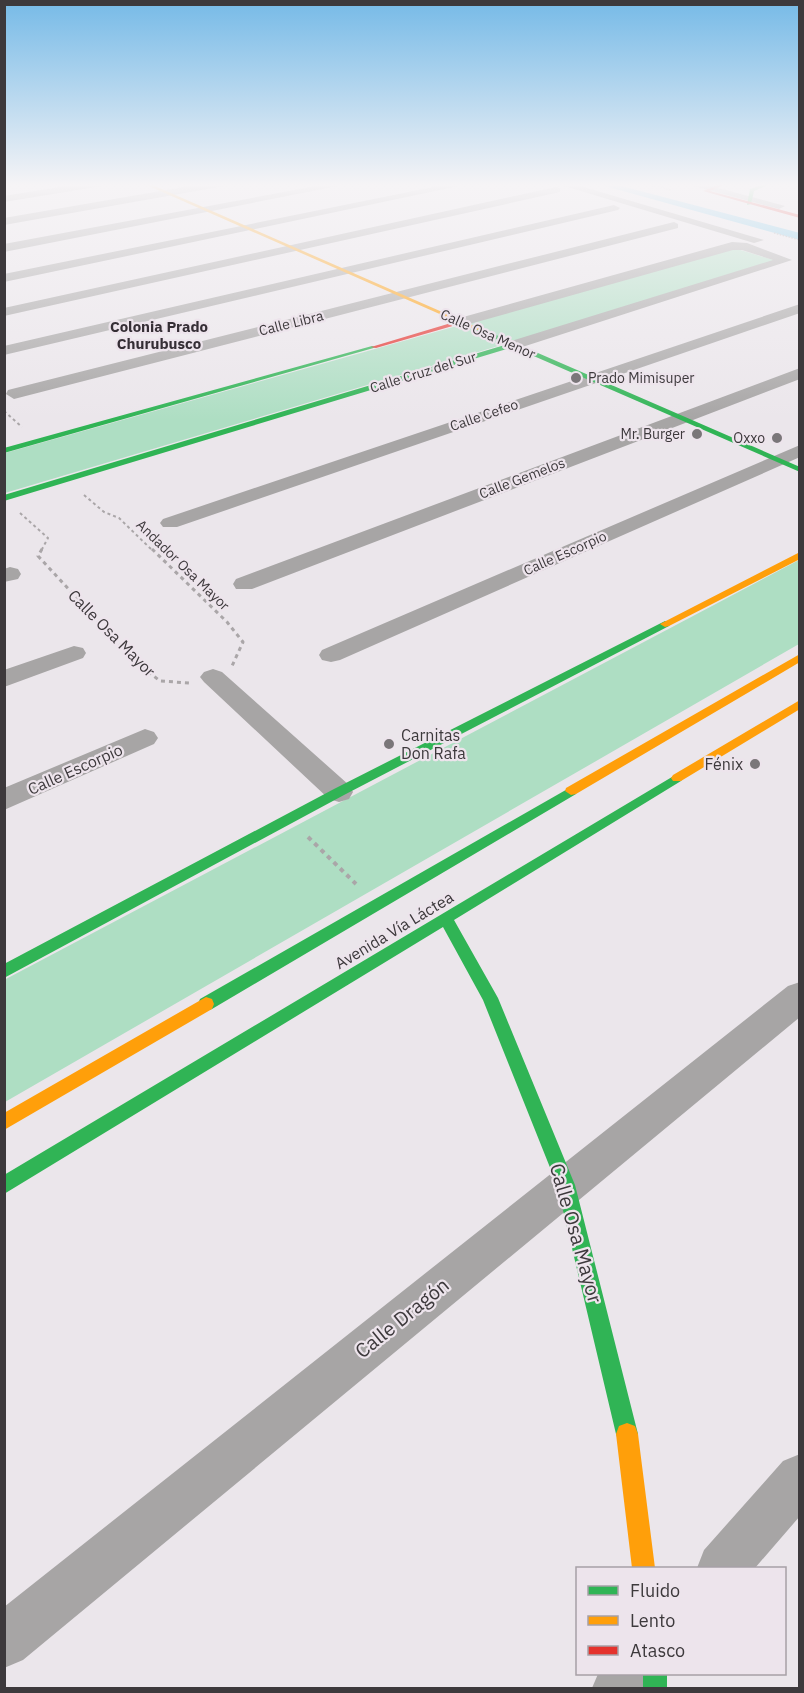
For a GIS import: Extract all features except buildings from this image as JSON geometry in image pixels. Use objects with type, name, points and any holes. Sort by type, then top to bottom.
[{"type":"street","points":[[4,278],[82,262]]},
{"type":"street","points":[[4,312],[233,262]]},
{"type":"street","name":"Calle Osa Menor","points":[[324,262],[800,470]]},
{"type":"street","points":[[4,351],[378,262]]},
{"type":"street","name":"Calle Libra","points":[[14,394],[530,262]]},
{"type":"street","name":"Calle Cruz del Sur","points":[[4,451],[675,262]]},
{"type":"street","name":"Calle Cruz del Sur","points":[[5,498],[786,262]]},
{"type":"street","name":"Calle Cefeo","points":[[170,523],[800,308]]},
{"type":"street","name":"Calle Gemelos","points":[[244,584],[800,373]]},
{"type":"street","name":"Calle Escorpio","points":[[331,655],[800,450]]},
{"type":"street","points":[[4,972],[339,792],[800,555]]},
{"type":"street","points":[[4,679],[74,653]]},
{"type":"street","name":"Avenida Vía Láctea","points":[[4,1122],[800,657]]},
{"type":"street","points":[[213,677],[339,792]]},
{"type":"street","name":"Avenida Vía Láctea","points":[[4,1185],[800,704]]},
{"type":"street","name":"Calle Escorpio","points":[[4,801],[145,738]]},
{"type":"street","name":"Calle Osa Mayor","points":[[446,918],[490,998],[566,1185],[625,1416],[644,1567]]},
{"type":"street","name":"Calle Dragón","points":[[4,1641],[800,996]]},
{"type":"street","points":[[724,1567],[800,1478]]},
{"type":"street","points":[[619,1689],[631,1675]]},
{"type":"path","name":"Andador Osa Mayor","points":[[67,479],[104,512],[119,518],[127,525],[228,622],[243,642],[235,664],[213,677]]},
{"type":"path","name":"Calle Osa Mayor","points":[[5,498],[48,538],[38,556],[136,662],[160,681],[185,685],[213,677]]},
{"type":"path","points":[[290,818],[376,904]]},
{"type":"green space","points":[[684,262],[780,262],[5,493],[5,453]]},
{"type":"green space","points":[[799,560],[799,644],[5,1102],[4,980]]},
{"type":"traffic: fast","points":[[478,329],[800,470]]},
{"type":"traffic: fast","points":[[4,498],[513,345]]},
{"type":"traffic: fast","points":[[4,451],[374,347]]},
{"type":"traffic: fast","points":[[4,972],[339,792],[665,624]]},
{"type":"traffic: fast","points":[[4,1185],[677,778]]},
{"type":"traffic: fast","points":[[206,1004],[571,791]]},
{"type":"traffic: fast","points":[[446,918],[490,998],[566,1185],[627,1434]]},
{"type":"traffic: fast","points":[[655,1675],[655,1688]]},
{"type":"traffic: slow","points":[[325,262],[478,329]]},
{"type":"traffic: slow","points":[[665,624],[800,555]]},
{"type":"traffic: slow","points":[[571,791],[800,657]]},
{"type":"traffic: slow","points":[[677,778],[800,704]]},
{"type":"traffic: slow","points":[[4,1122],[206,1004]]},
{"type":"traffic: slow","points":[[627,1434],[644,1567]]},
{"type":"traffic: jam","points":[[374,347],[461,322]]},
{"type":"place","name":"Prado Mimisuper","points":[[576,378]]},
{"type":"place","name":"Mr. Burger","points":[[697,434]]},
{"type":"place","name":"Oxxo","points":[[777,438]]},
{"type":"place","name":"Carnitas Don Rafa","points":[[389,744]]},
{"type":"place","name":"Fénix","points":[[755,764]]},
{"type":"district","name":"Colonia Prado Churubusco","points":[[159,336]]}]
